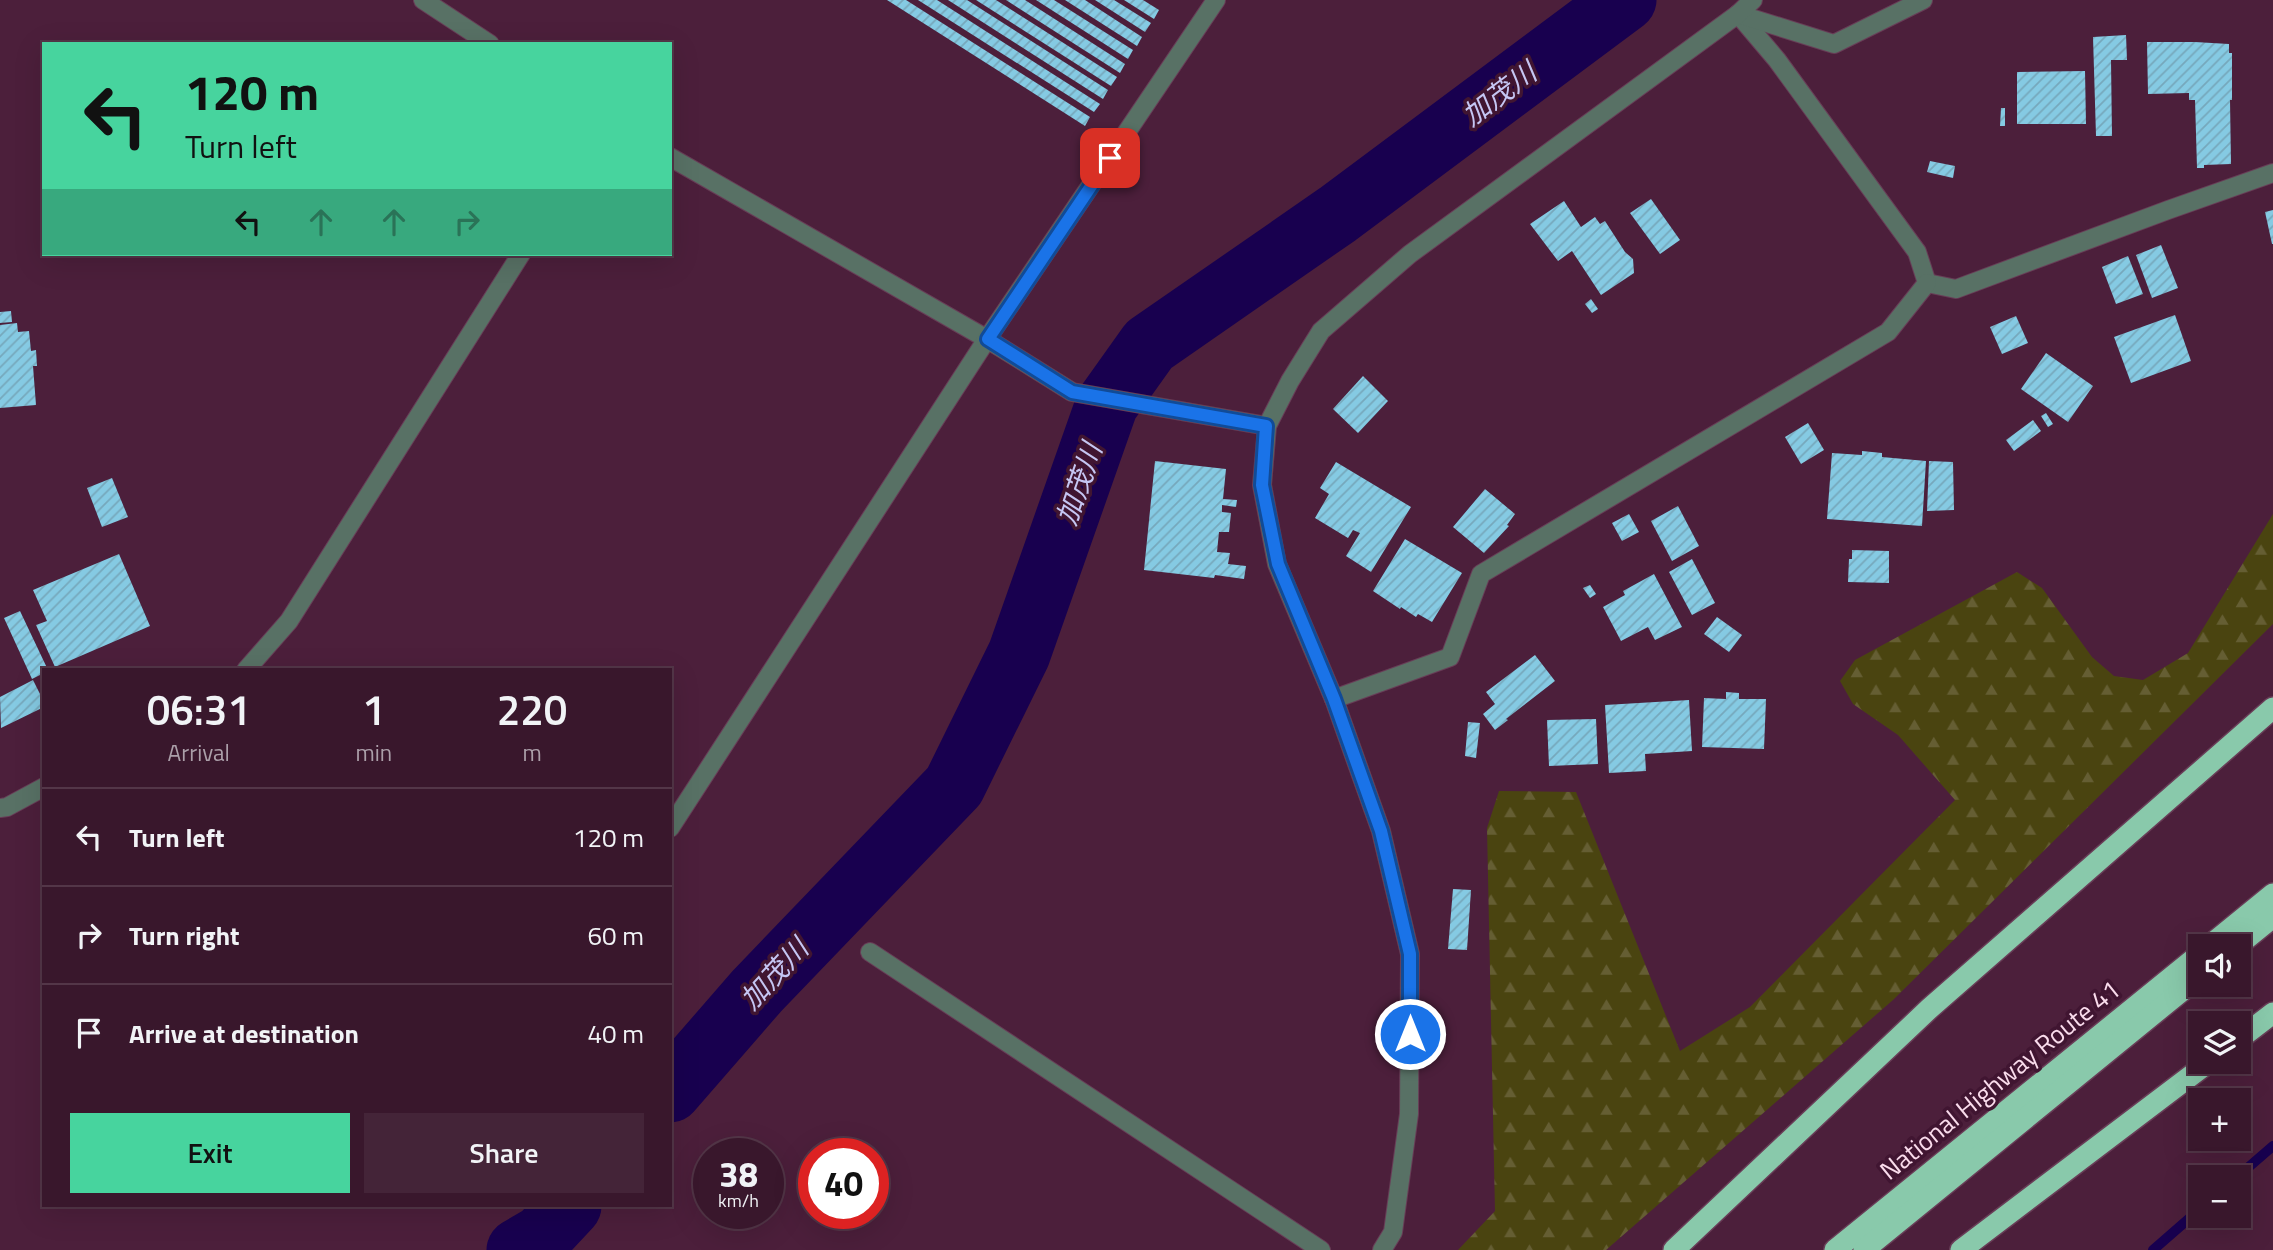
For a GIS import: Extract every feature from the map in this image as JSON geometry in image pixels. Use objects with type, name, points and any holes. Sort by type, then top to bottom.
[{"type":"highway","points":[[1674,1250],[1930,1008],[2273,708]]},
{"type":"highway","points":[[2224,934],[2273,894]]},
{"type":"highway","points":[[2251,935],[2273,917]]},
{"type":"highway","name":"National Highway Route 41","points":[[1835,1250],[2188,964]]},
{"type":"highway","name":"National Highway Route 41","points":[[1864,1250],[2188,986]]},
{"type":"highway","points":[[2251,1030],[2273,1013]]},
{"type":"highway","points":[[1961,1250],[2192,1074]]},
{"type":"street","points":[[423,0],[486,42]]},
{"type":"street","points":[[672,825],[988,339],[1216,0]]},
{"type":"street","points":[[1382,1250],[1393,1232],[1409,1114],[1410,954],[1381,831],[1334,699],[1278,564],[1262,485],[1266,426],[1321,331],[1410,254],[1738,14],[1753,0]]},
{"type":"street","points":[[1738,14],[1834,44],[1923,0]]},
{"type":"street","points":[[1738,14],[1777,60],[1917,252],[1927,283]]},
{"type":"street","points":[[672,158],[988,339],[1072,392],[1266,426]]},
{"type":"street","points":[[1927,283],[1956,289],[2168,209],[2273,173]]},
{"type":"street","points":[[248,668],[289,621],[520,256]]},
{"type":"street","points":[[1334,699],[1450,657],[1481,574],[1888,332],[1927,283]]},
{"type":"street","points":[[0,808],[42,788]]},
{"type":"street","points":[[870,953],[1321,1250]]},
{"type":"green space","points":[[2273,514],[2273,624],[1893,1000],[1606,1250],[1458,1250],[1495,1211],[1487,828],[1499,791],[1576,792],[1680,1051],[1750,1007],[1955,800],[1898,735],[1853,704],[1840,681],[1855,660],[2017,572],[2042,588],[2092,657],[2114,676],[2143,680],[2188,653]]},
{"type":"building","points":[[887,0],[906,0],[1090,117],[1085,126]]},
{"type":"building","points":[[918,0],[937,0],[1100,104],[1094,112]]},
{"type":"building","points":[[948,0],[967,0],[1108,90],[1103,99]]},
{"type":"building","points":[[976,0],[996,0],[1117,77],[1111,86]]},
{"type":"building","points":[[1006,0],[1025,0],[1125,64],[1120,73]]},
{"type":"building","points":[[1036,0],[1054,0],[1133,50],[1128,59]]},
{"type":"building","points":[[1065,0],[1085,0],[1142,37],[1137,46]]},
{"type":"building","points":[[1095,0],[1114,0],[1151,23],[1145,32]]},
{"type":"building","points":[[1124,0],[1143,0],[1159,10],[1154,19]]},
{"type":"building","points":[[2126,35],[2127,60],[2111,60],[2112,136],[2096,136],[2093,37]]},
{"type":"building","points":[[2147,42],[2229,44],[2229,53],[2232,53],[2231,164],[2204,165],[2204,168],[2197,168],[2195,100],[2189,100],[2189,93],[2148,94]]},
{"type":"building","points":[[2085,71],[2086,124],[2017,124],[2017,72]]},
{"type":"building","points":[[2001,108],[2005,108],[2005,126],[2000,126]]},
{"type":"building","points":[[1930,161],[1955,166],[1953,178],[1927,172]]},
{"type":"building","points":[[1651,199],[1680,240],[1660,254],[1630,213]]},
{"type":"building","points":[[1564,201],[1581,227],[1595,217],[1600,224],[1605,221],[1625,252],[1633,259],[1634,273],[1601,295],[1572,251],[1558,261],[1530,224]]},
{"type":"building","points":[[2273,210],[2273,244],[2272,244],[2265,212]]},
{"type":"building","points":[[2161,245],[2178,288],[2152,298],[2136,255]]},
{"type":"building","points":[[2128,256],[2143,294],[2116,304],[2102,267]]},
{"type":"building","points":[[1591,299],[1598,309],[1592,313],[1585,304]]},
{"type":"building","points":[[11,311],[12,322],[0,323],[0,312]]},
{"type":"building","points":[[2175,315],[2191,361],[2131,383],[2114,337]]},
{"type":"building","points":[[2016,316],[2028,343],[2002,354],[1990,327]]},
{"type":"building","points":[[17,323],[18,332],[29,331],[31,351],[36,350],[37,366],[33,366],[36,405],[0,408],[0,325]]},
{"type":"building","points":[[2046,353],[2093,386],[2068,422],[2021,389]]},
{"type":"building","points":[[1363,376],[1388,401],[1358,433],[1333,409]]},
{"type":"building","points":[[2046,413],[2053,424],[2048,427],[2041,416]]},
{"type":"building","points":[[2033,420],[2041,431],[2014,451],[2006,440]]},
{"type":"building","points":[[1808,423],[1824,450],[1801,464],[1785,437]]},
{"type":"building","points":[[1862,451],[1882,453],[1882,457],[1926,461],[1922,526],[1827,519],[1832,453],[1862,455]]},
{"type":"building","points":[[1155,461],[1226,469],[1223,499],[1237,500],[1236,507],[1222,505],[1222,512],[1231,513],[1229,532],[1219,532],[1217,552],[1230,553],[1228,564],[1246,566],[1244,579],[1144,570]]},
{"type":"building","points":[[1929,461],[1953,462],[1954,510],[1927,511]]},
{"type":"building","points":[[1336,462],[1411,507],[1371,572],[1346,556],[1360,533],[1353,530],[1348,538],[1315,518],[1329,494],[1320,488]]},
{"type":"building","points":[[112,478],[128,517],[102,527],[87,488]]},
{"type":"building","points":[[1485,489],[1515,514],[1507,525],[1509,526],[1484,553],[1453,527]]},
{"type":"building","points":[[1678,506],[1699,546],[1672,561],[1651,521]]},
{"type":"building","points":[[1629,514],[1639,532],[1622,541],[1612,523]]},
{"type":"building","points":[[1405,539],[1462,573],[1432,622],[1418,614],[1416,617],[1401,607],[1400,609],[1373,591]]},
{"type":"building","points":[[1852,550],[1889,551],[1889,583],[1848,582]]},
{"type":"building","points":[[119,554],[150,626],[55,667],[36,625],[47,621],[33,590]]},
{"type":"building","points":[[1692,559],[1715,603],[1692,615],[1669,572]]},
{"type":"building","points":[[1654,574],[1682,627],[1655,640],[1648,627],[1621,641],[1603,607],[1625,595],[1623,591]]},
{"type":"building","points":[[1590,585],[1596,594],[1590,598],[1583,588]]},
{"type":"building","points":[[20,611],[47,668],[42,668],[42,674],[32,679],[4,618]]},
{"type":"building","points":[[1717,617],[1742,635],[1729,652],[1704,634]]},
{"type":"building","points":[[1535,655],[1555,681],[1495,730],[1483,714],[1495,704],[1486,692]]},
{"type":"building","points":[[33,680],[42,698],[42,708],[1,728],[0,697]]},
{"type":"building","points":[[1726,692],[1739,693],[1739,699],[1766,699],[1764,749],[1702,747],[1704,698],[1726,699]]},
{"type":"building","points":[[1689,700],[1692,751],[1645,754],[1646,771],[1609,773],[1605,705]]},
{"type":"building","points":[[1596,719],[1598,764],[1549,766],[1547,720]]},
{"type":"building","points":[[1468,722],[1480,723],[1476,758],[1465,756]]},
{"type":"building","points":[[1453,889],[1471,890],[1467,950],[1448,949]]},
{"type":"waterway","name":"加茂川","points":[[672,1089],[757,991],[954,786],[1019,654],[1107,404],[1149,345],[1338,214],[1625,0]]},
{"type":"waterway","points":[[2251,1165],[2273,1146]]},
{"type":"waterway","name":"加茂川","points":[[518,1250],[542,1236],[569,1207]]},
{"type":"waterway","points":[[2153,1250],[2188,1219]]},
{"type":"route","points":[[1110,158],[988,339],[1072,392],[1266,426],[1262,485],[1278,564],[1334,699],[1381,831],[1410,954],[1410,1034]]}]
